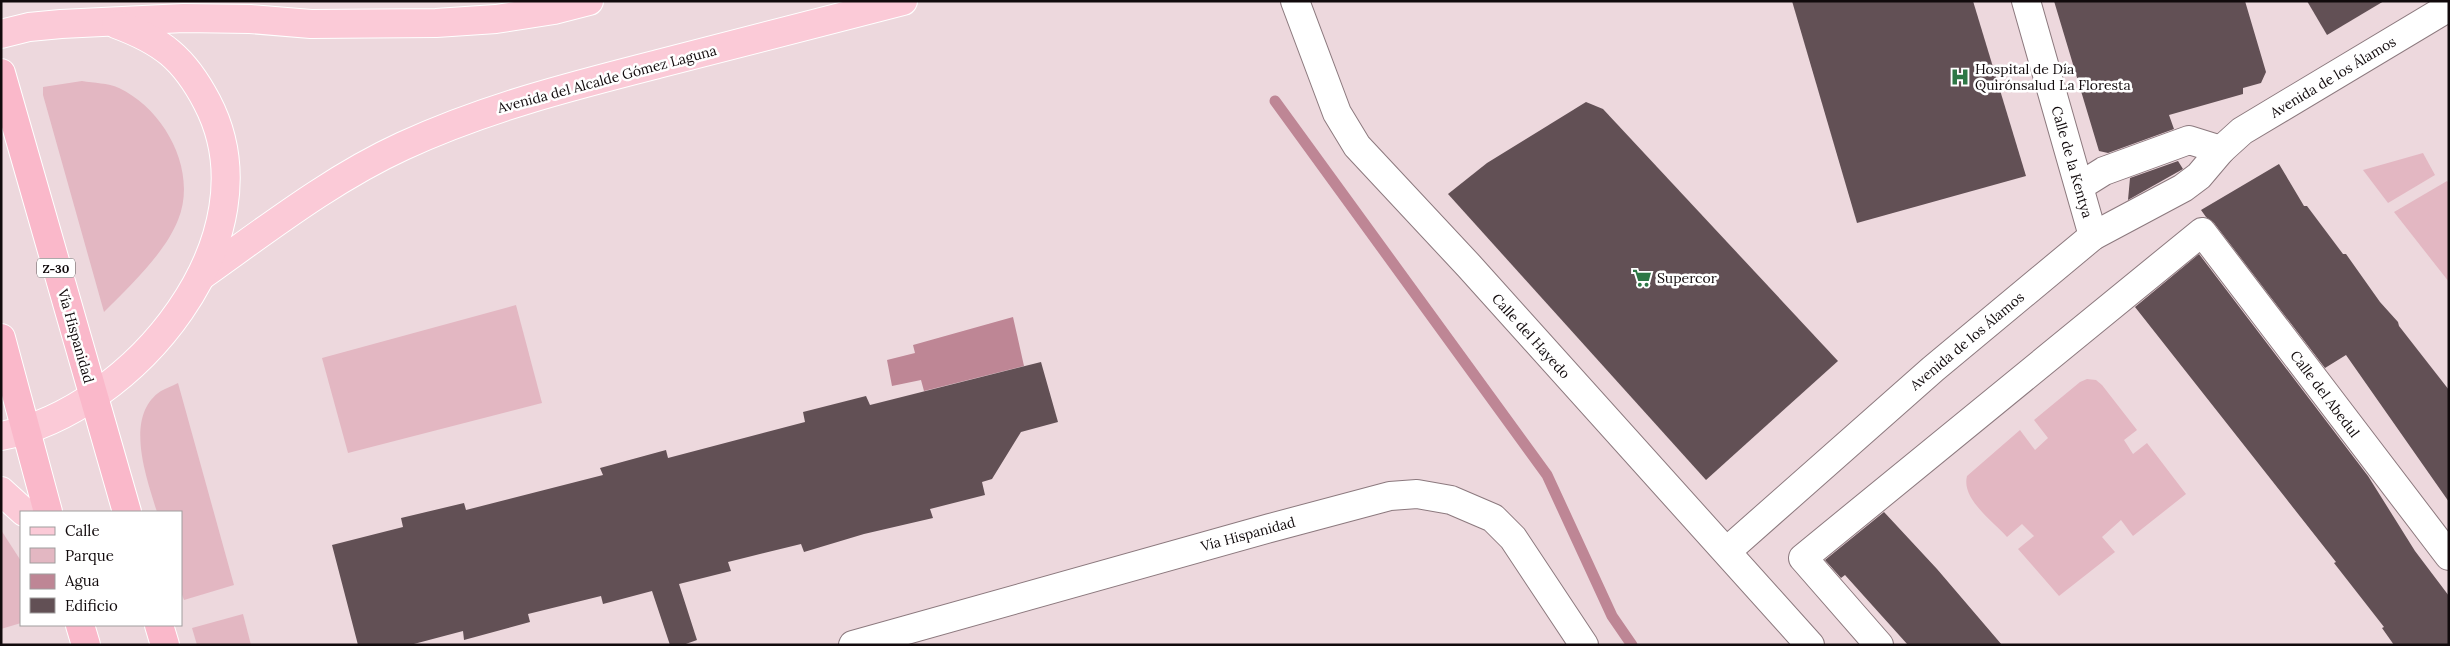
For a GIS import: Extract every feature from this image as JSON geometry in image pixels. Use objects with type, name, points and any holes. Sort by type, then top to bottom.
[{"type":"highway","name":"Vía Hispanidad","points":[[1,73],[127,511]]},
{"type":"highway","points":[[1,338],[14,433],[48,511]]},
{"type":"highway","points":[[80,626],[86,645]]},
{"type":"highway","points":[[159,626],[165,645]]},
{"type":"main road","name":"Avenida del Alcalde Gómez Laguna","points":[[1,34],[29,27],[107,20],[184,18],[250,19],[312,24],[436,23],[496,19],[554,10],[589,1]]},
{"type":"main road","name":"Avenida del Alcalde Gómez Laguna","points":[[201,276],[323,191],[402,146],[463,120],[560,89],[903,1]]},
{"type":"main road","name":"Avenida del Alcalde Gómez Laguna","points":[[14,433],[60,417],[94,398],[145,354],[168,327],[201,276],[214,243],[226,189],[226,165],[221,136],[211,109],[194,77],[180,60],[152,39],[107,20]]},
{"type":"main road","points":[[1,491],[23,511]]},
{"type":"street","name":"Calle del Hayedo","points":[[1295,1],[1337,114],[1357,146],[1727,551],[1810,645]]},
{"type":"street","name":"Calle de la Kentya","points":[[2026,1],[2093,236]]},
{"type":"street","name":"Avenida de los Álamos","points":[[1727,551],[1932,369],[2093,236],[2183,188],[2199,176],[2220,150],[2242,132],[2449,7]]},
{"type":"street","points":[[2080,186],[2104,171],[2189,140],[2220,150]]},
{"type":"street","name":"Calle del Abedul","points":[[1879,645],[1803,558],[2202,232],[2449,556]]},
{"type":"street","name":"Vía Hispanidad","points":[[853,645],[1270,528],[1390,496],[1417,494],[1451,500],[1493,518],[1513,538],[1584,645]]},
{"type":"green space","points":[[82,81],[115,86],[136,98],[150,111],[163,127],[173,144],[184,182],[183,201],[178,220],[165,245],[146,269],[104,312],[43,95],[43,87]]},
{"type":"green space","points":[[2423,153],[2435,175],[2388,203],[2363,170]]},
{"type":"green space","points":[[2447,181],[2449,183],[2449,282],[2394,212]]},
{"type":"green space","points":[[516,305],[542,403],[348,453],[322,358]]},
{"type":"green space","points":[[2087,379],[2096,380],[2102,385],[2137,430],[2124,440],[2133,454],[2147,443],[2186,494],[2133,536],[2121,520],[2102,537],[2115,552],[2059,596],[2018,549],[2034,536],[2022,524],[2007,537],[1973,501],[1966,485],[1967,476],[2020,430],[2035,450],[2048,438],[2034,420],[2080,382]]},
{"type":"green space","points":[[178,383],[234,585],[184,600],[182,595],[182,511],[157,511],[148,483],[141,448],[140,432],[143,416],[150,402],[161,391]]},
{"type":"green space","points":[[1,530],[20,559],[20,623],[1,629]]},
{"type":"green space","points":[[243,614],[251,645],[197,645],[192,628]]},
{"type":"water","points":[[1013,317],[1024,366],[924,391],[921,380],[892,386],[887,360],[915,353],[913,345]]},
{"type":"building","name":"Hospital de Día Quirónsalud La Floresta","points":[[1792,1],[1973,1],[2026,176],[1857,223]]},
{"type":"building","points":[[2054,1],[2245,1],[2266,72],[2261,83],[2243,88],[2243,94],[2169,115],[2174,129],[2108,153],[2099,151]]},
{"type":"building","points":[[2307,1],[2384,1],[2327,35]]},
{"type":"building","name":"Supercor","points":[[1586,102],[1603,109],[1838,361],[1706,480],[1448,194],[1487,163]]},
{"type":"building","points":[[2178,161],[2183,169],[2128,200],[2130,178]]},
{"type":"building","points":[[2279,164],[2304,206],[2307,206],[2343,254],[2346,254],[2380,302],[2398,322],[2399,326],[2449,390],[2449,502],[2346,355],[2325,368],[2214,223],[2201,210]]},
{"type":"building","points":[[2199,254],[2368,476],[2415,551],[2449,596],[2449,645],[2394,645],[2382,628],[2384,627],[2334,563],[2336,562],[2135,307]]},
{"type":"building","points":[[1041,362],[1058,422],[1021,432],[992,479],[982,482],[985,495],[930,509],[933,518],[864,534],[804,552],[801,544],[728,562],[731,571],[679,584],[697,640],[683,645],[670,645],[652,591],[603,604],[601,596],[528,614],[530,622],[464,640],[463,631],[410,645],[358,645],[332,545],[403,527],[401,518],[464,503],[466,510],[603,475],[600,468],[666,450],[668,458],[805,422],[803,412],[866,396],[870,405]]},
{"type":"building","points":[[1884,512],[1937,569],[2002,645],[1908,645],[1845,575],[1841,578],[1825,560]]},
{"type":"waterway","points":[[1275,101],[1547,475],[1612,616],[1632,645]]},
{"type":"place","name":"Hospital de Día Quirónsalud La Floresta","points":[[1960,77]]},
{"type":"place","name":"Supercor","points":[[1642,278]]}]
